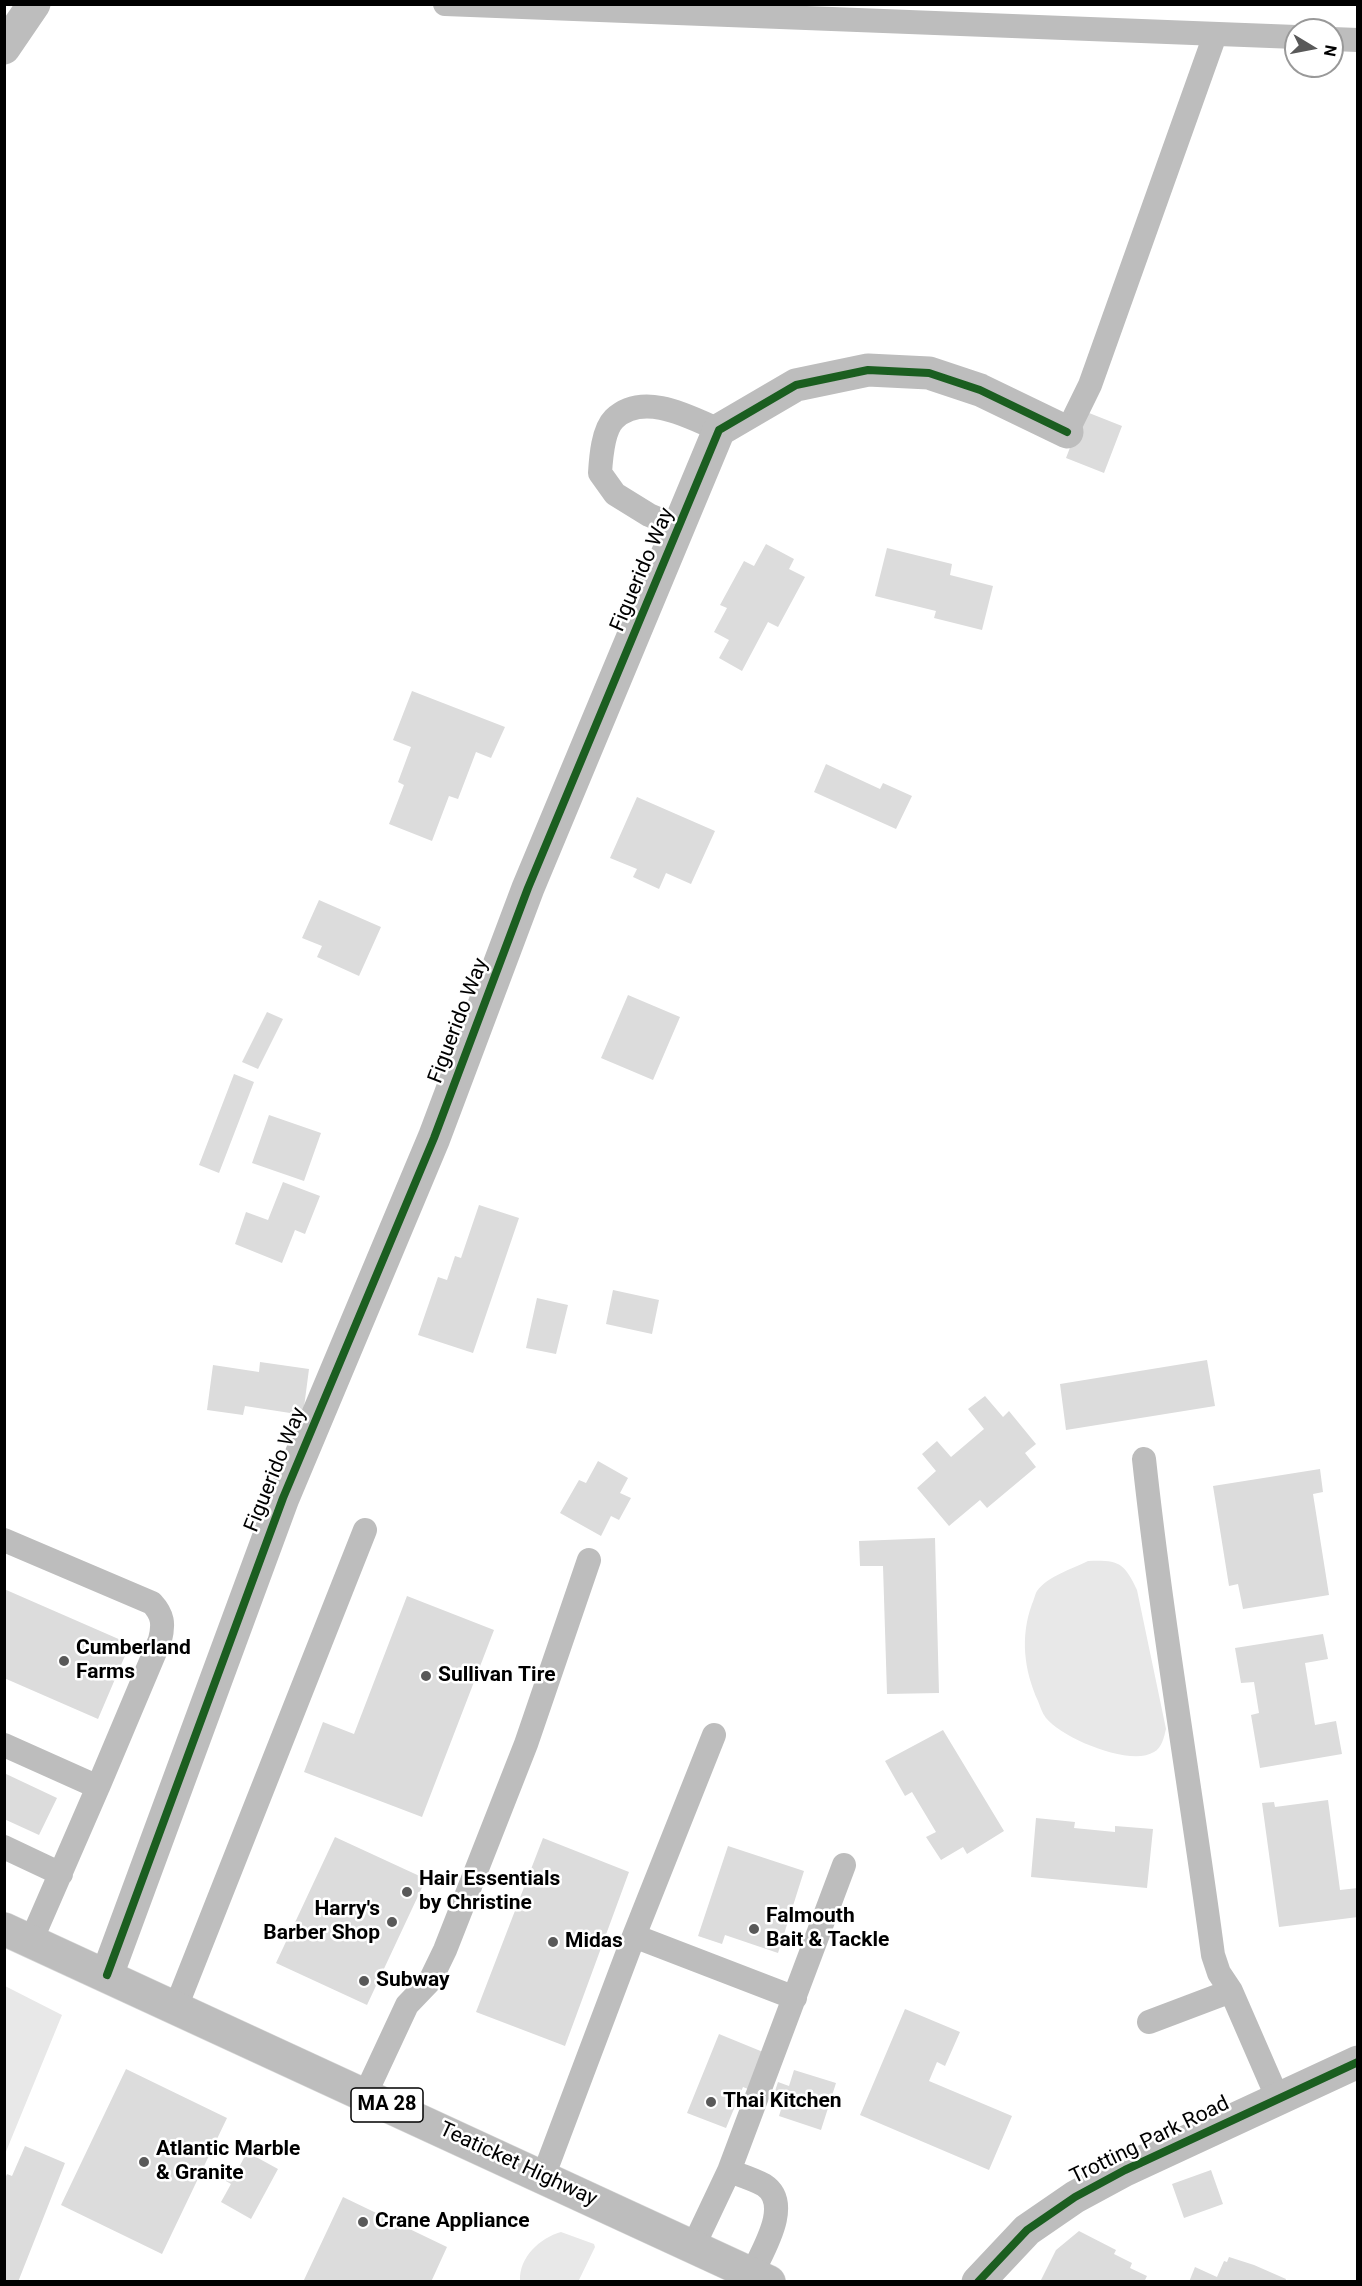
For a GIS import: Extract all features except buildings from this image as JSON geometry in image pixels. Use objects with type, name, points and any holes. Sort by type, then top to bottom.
[{"type":"street","points":[[4,48],[34,4]]},
{"type":"street","points":[[719,430],[796,385],[868,370],[930,373],[980,390],[1066,432]]},
{"type":"street","name":"Figuerido Way","points":[[107,1976],[283,1498],[434,1138],[528,888],[719,430]]},
{"type":"street","name":"Teaticket Highway","points":[[18,1935],[760,2278]]},
{"type":"street","name":"Trotting Park Road","points":[[978,2282],[1027,2230],[1075,2197],[1125,2170],[1358,2062]]},
{"type":"lane","points":[[445,4],[1284,37]]},
{"type":"lane","points":[[1066,432],[1090,385],[1215,34]]},
{"type":"lane","points":[[680,528],[649,515],[615,494],[600,472],[602,446],[614,420],[635,407],[658,408],[686,416],[719,430]]},
{"type":"lane","points":[[1144,1460],[1154,1549],[1214,1955],[1219,1973],[1231,1991],[1278,2098]]},
{"type":"lane","points":[[176,2007],[365,1530]]},
{"type":"lane","points":[[4,1540],[152,1603],[160,1612],[163,1626],[160,1640],[61,1874],[18,1935]]},
{"type":"lane","points":[[365,2095],[407,2005],[430,1981],[446,1950],[526,1744],[589,1560]]},
{"type":"lane","points":[[543,2177],[634,1936],[714,1735]]},
{"type":"lane","points":[[4,1745],[98,1787]]},
{"type":"lane","points":[[4,1847],[61,1874]]},
{"type":"lane","points":[[693,2247],[729,2171],[844,1865]]},
{"type":"lane","points":[[634,1936],[795,1998]]},
{"type":"lane","points":[[1149,2022],[1231,1991]]},
{"type":"lane","points":[[729,2171],[764,2185],[773,2194],[777,2208],[776,2220],[760,2278]]},
{"type":"shaded area","points":[[1088,1561],[1106,1561],[1119,1565],[1124,1568],[1137,1590],[1166,1729],[1159,1748],[1143,1756],[1129,1756],[1097,1748],[1081,1742],[1054,1726],[1043,1714],[1029,1677],[1025,1641],[1028,1616],[1036,1592],[1054,1577]]},
{"type":"shaded area","points":[[5,1986],[62,2015],[5,2154]]},
{"type":"shaded area","points":[[561,2232],[594,2244],[595,2247],[579,2280],[520,2281],[523,2264],[532,2250],[546,2239]]},
{"type":"cycle path","points":[[107,1975],[283,1498],[434,1138],[528,888],[719,430],[796,385],[868,370],[929,373],[980,390],[1067,432]]},
{"type":"cycle path","points":[[978,2282],[1027,2230],[1075,2197],[1125,2170],[1358,2062]]},
{"type":"place","name":"Cumberland Farms","points":[[64,1661]]},
{"type":"place","name":"Sullivan Tire","points":[[426,1676]]},
{"type":"place","name":"Hair Essentials by Christine","points":[[407,1892]]},
{"type":"place","name":"Harry's Barber Shop","points":[[392,1922]]},
{"type":"place","name":"Falmouth Bait & Tackle","points":[[754,1929]]},
{"type":"place","name":"Midas","points":[[553,1942]]},
{"type":"place","name":"Subway","points":[[364,1981]]},
{"type":"place","name":"Thai Kitchen","points":[[711,2102]]},
{"type":"place","name":"Atlantic Marble & Granite","points":[[144,2162]]},
{"type":"place","name":"Crane Appliance","points":[[363,2222]]}]
